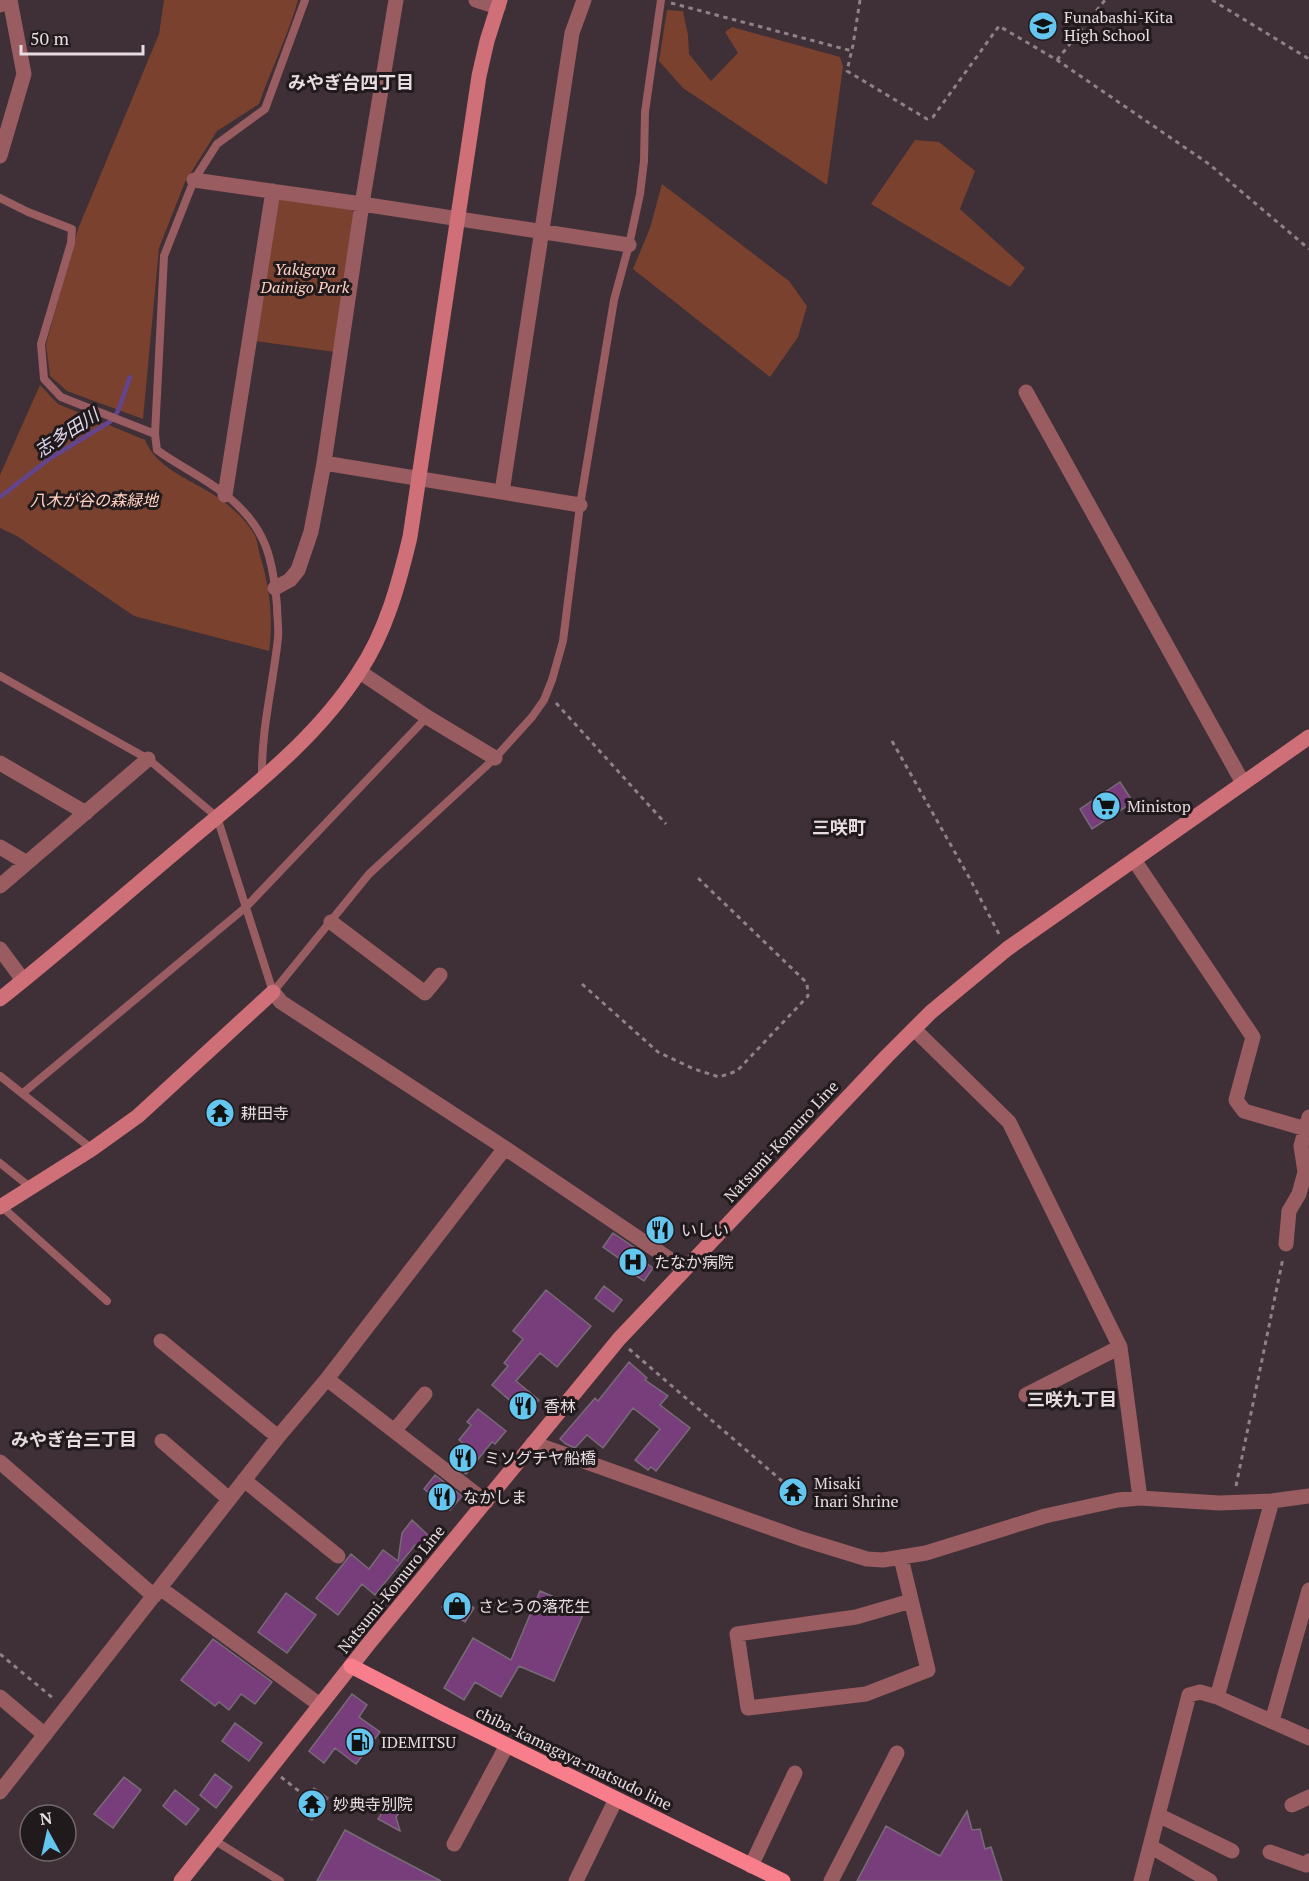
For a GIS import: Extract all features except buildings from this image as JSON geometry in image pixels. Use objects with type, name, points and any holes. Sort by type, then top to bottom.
[{"type":"main road","points":[[0,999],[217,817],[301,743],[333,708],[360,672],[387,615],[399,582],[410,537],[479,76],[499,3]]},
{"type":"main road","name":"Natsumi-Komuro Line","points":[[181,1881],[351,1666],[619,1339],[914,1029],[931,1012],[1007,949],[1309,737]]},
{"type":"main road","points":[[1,1207],[92,1149],[138,1116],[273,992]]},
{"type":"main road","name":"chiba-kamagaya-matsudo line","points":[[351,1666],[783,1881]]},
{"type":"street","points":[[0,5],[10,0],[24,74],[0,156]]},
{"type":"street","points":[[275,588],[290,580],[298,570],[311,532],[324,463],[362,204],[396,0]]},
{"type":"street","points":[[476,0],[499,3]]},
{"type":"street","points":[[502,492],[572,33],[584,0]]},
{"type":"street","points":[[194,180],[629,245]]},
{"type":"street","points":[[225,495],[273,191]]},
{"type":"street","points":[[1026,392],[1243,783]]},
{"type":"street","points":[[324,463],[580,505]]},
{"type":"street","points":[[360,672],[427,717],[495,758]]},
{"type":"street","points":[[0,886],[148,759]]},
{"type":"street","points":[[0,763],[86,813]]},
{"type":"street","points":[[0,847],[27,863]]},
{"type":"street","points":[[1134,860],[1253,1036],[1236,1100],[1244,1111],[1307,1123],[1301,1146],[1305,1172],[1299,1194],[1289,1211],[1286,1244]]},
{"type":"street","points":[[331,922],[425,993],[440,975]]},
{"type":"street","points":[[0,949],[23,980]]},
{"type":"street","points":[[273,992],[281,1002],[505,1148],[684,1269]]},
{"type":"street","points":[[914,1029],[1009,1122],[1120,1347],[1140,1498]]},
{"type":"street","points":[[0,1792],[278,1437],[327,1379],[505,1148]]},
{"type":"street","points":[[161,1341],[278,1437]]},
{"type":"street","points":[[1026,1395],[1120,1347]]},
{"type":"street","points":[[327,1379],[486,1502]]},
{"type":"street","points":[[395,1430],[425,1394]]},
{"type":"street","points":[[162,1441],[229,1500]]},
{"type":"street","points":[[533,1443],[802,1539],[867,1559],[883,1560],[926,1553],[1045,1516],[1118,1500],[1140,1498],[1232,1503],[1309,1496]]},
{"type":"street","points":[[0,1462],[157,1592],[320,1705]]},
{"type":"street","points":[[244,1480],[338,1556]]},
{"type":"street","points":[[1217,1697],[1272,1501]]},
{"type":"street","points":[[901,1558],[928,1670],[866,1694],[748,1708],[737,1634],[856,1617],[911,1601]]},
{"type":"street","points":[[1272,1721],[1309,1590]]},
{"type":"street","points":[[1140,1881],[1189,1695],[1200,1692],[1217,1697],[1309,1737]]},
{"type":"street","points":[[0,1697],[45,1735]]},
{"type":"street","points":[[454,1845],[507,1745]]},
{"type":"street","points":[[831,1881],[897,1753]]},
{"type":"street","points":[[751,1866],[795,1773]]},
{"type":"street","points":[[1292,1805],[1309,1797]]},
{"type":"street","points":[[576,1881],[616,1799]]},
{"type":"street","points":[[1158,1815],[1232,1851]]},
{"type":"street","points":[[1150,1846],[1210,1881]]},
{"type":"street","points":[[1270,1852],[1306,1865],[1309,1861]]},
{"type":"lane","points":[[262,778],[261,748],[279,636],[270,553],[249,518],[225,495],[157,450],[155,434],[164,256],[194,180],[217,144],[265,109],[304,0]]},
{"type":"lane","points":[[273,992],[369,874],[495,758],[532,717],[546,693],[563,641],[580,505],[614,300],[640,194],[644,161],[645,112],[662,0]]},
{"type":"lane","points":[[0,198],[72,229],[71,243],[41,344],[44,379],[61,397],[155,434]]},
{"type":"lane","points":[[0,676],[148,759],[217,817],[273,992]]},
{"type":"lane","points":[[23,1093],[246,908],[427,717]]},
{"type":"lane","points":[[0,1076],[92,1149]]},
{"type":"lane","points":[[0,1163],[30,1187]]},
{"type":"lane","points":[[1,1207],[107,1301]]},
{"type":"lane","points":[[214,1840],[280,1881]]},
{"type":"path","points":[[662,0],[852,51]]},
{"type":"path","points":[[860,0],[847,71],[927,119],[933,117],[999,26],[1057,60],[1209,164],[1309,249]]},
{"type":"path","points":[[1057,60],[1105,0]]},
{"type":"path","points":[[1212,0],[1309,59]]},
{"type":"path","points":[[546,693],[666,824]]},
{"type":"path","points":[[892,741],[1007,949]]},
{"type":"path","points":[[582,984],[658,1052],[694,1069],[720,1077],[737,1071],[808,996],[807,983],[697,876]]},
{"type":"path","points":[[1232,1503],[1286,1244]]},
{"type":"path","points":[[628,1348],[782,1481]]},
{"type":"path","points":[[0,1654],[65,1709]]},
{"type":"path","points":[[280,1776],[304,1795]]},
{"type":"green space","points":[[164,0],[298,0],[259,104],[217,131],[185,182],[159,248],[143,419],[67,391],[50,376],[46,344],[78,229],[159,34]]},
{"type":"green space","points":[[667,10],[683,11],[689,54],[711,81],[738,53],[725,32],[732,27],[840,57],[843,66],[827,185],[683,88],[659,61]]},
{"type":"green space","points":[[915,140],[939,142],[975,171],[960,209],[1025,268],[1010,287],[871,204]]},
{"type":"green space","points":[[662,184],[789,281],[807,306],[798,337],[770,377],[633,269],[650,228]]},
{"type":"green space","name":"Yakigaya Dainigo Park","points":[[282,198],[351,208],[355,215],[335,352],[255,341],[276,203]]},
{"type":"green space","name":"八木が谷の森緑地","points":[[40,385],[58,404],[145,440],[157,458],[165,465],[217,497],[246,522],[256,538],[268,588],[271,613],[269,651],[134,616],[17,536],[0,528],[0,475]]},
{"type":"waterway","name":"志多田川","points":[[0,497],[49,459],[111,421],[118,411],[130,377]]},
{"type":"place","name":"Funabashi-Kita High School","points":[[1043,26]]},
{"type":"place","name":"Ministop","points":[[1106,806]]},
{"type":"place","name":"耕田寺","points":[[220,1113]]},
{"type":"place","name":"いしい","points":[[660,1230]]},
{"type":"place","name":"たなか病院","points":[[633,1262]]},
{"type":"place","name":"香林","points":[[523,1406]]},
{"type":"place","name":"ミソグチヤ船橋","points":[[463,1458]]},
{"type":"place","name":"Misaki Inari Shrine","points":[[793,1492]]},
{"type":"place","name":"なかしま","points":[[442,1497]]},
{"type":"place","name":"さとうの落花生","points":[[457,1606]]},
{"type":"place","name":"IDEMITSU","points":[[360,1742]]},
{"type":"place","name":"妙典寺別院","points":[[312,1804]]},
{"type":"district","name":"みやぎ台四丁目","points":[[351,83]]},
{"type":"district","name":"三咲町","points":[[839,828]]},
{"type":"district","name":"三咲九丁目","points":[[1072,1400]]},
{"type":"district","name":"みやぎ台三丁目","points":[[74,1440]]}]
